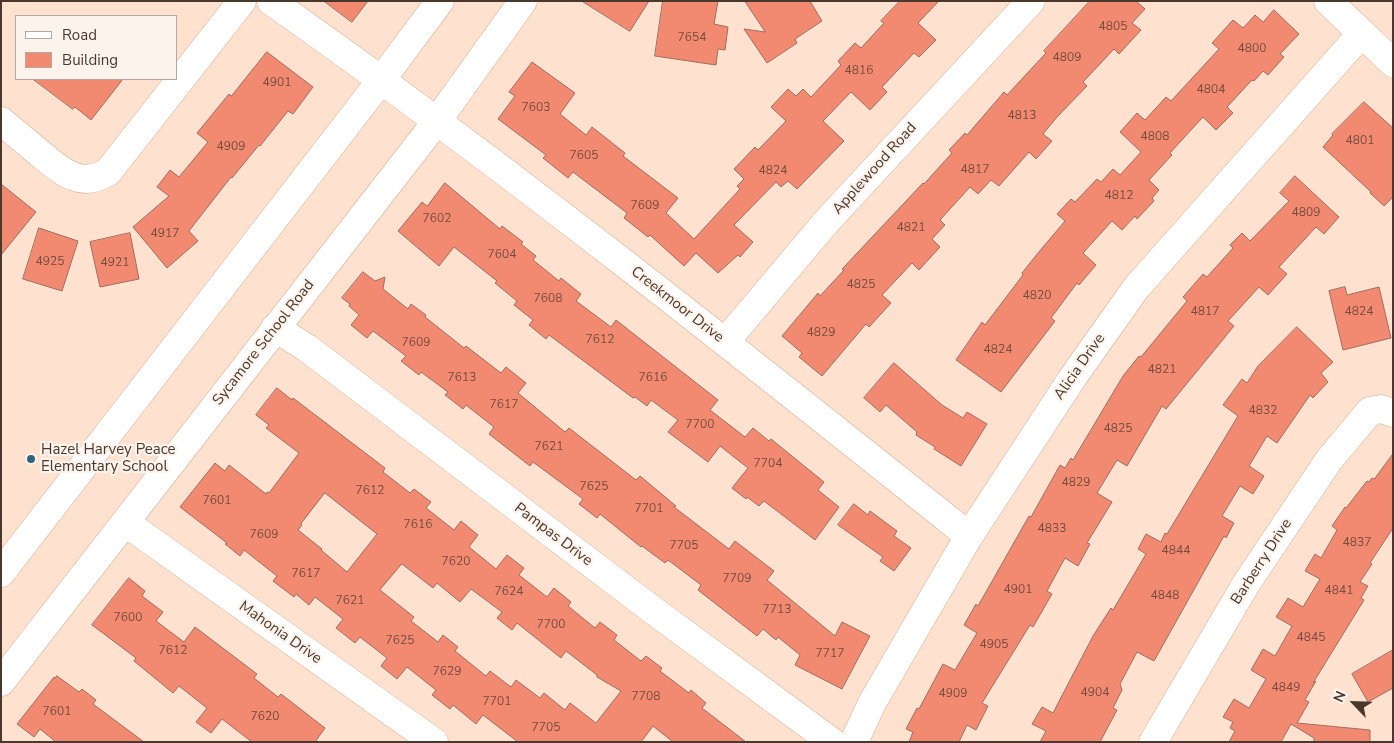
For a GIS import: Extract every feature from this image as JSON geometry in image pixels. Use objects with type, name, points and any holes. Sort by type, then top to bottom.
[{"type":"street","points":[[1,121],[62,171],[77,178],[99,178],[108,172],[242,1]]},
{"type":"street","name":"Creekmoor Drive","points":[[271,1],[437,120],[725,342],[969,536]]},
{"type":"street","points":[[1,573],[440,1]]},
{"type":"street","name":"Sycamore School Road","points":[[1,682],[437,120],[523,1]]},
{"type":"street","name":"Applewood Road","points":[[725,342],[827,221],[1031,1]]},
{"type":"street","points":[[1328,1],[1393,62]]},
{"type":"street","name":"Alicia Drive","points":[[854,742],[872,702],[969,536],[1073,377],[1136,288],[1362,33]]},
{"type":"street","name":"Pampas Drive","points":[[275,328],[307,348],[650,608],[832,742]]},
{"type":"street","name":"Barberry Drive","points":[[1153,742],[1246,584],[1329,460],[1370,411],[1381,410],[1393,413]]},
{"type":"street","name":"Mahonia Drive","points":[[126,523],[434,742]]},
{"type":"building","points":[[324,1],[368,1],[352,22]]},
{"type":"building","points":[[582,1],[649,1],[630,31]]},
{"type":"building","points":[[663,1],[718,1],[714,24],[728,27],[725,50],[718,49],[716,65],[655,56]]},
{"type":"building","points":[[745,1],[810,1],[822,21],[795,39],[797,43],[767,63],[744,29],[765,32]]},
{"type":"building","points":[[900,1],[939,1],[918,23],[936,40],[919,57],[914,53],[882,87],[887,92],[870,110],[851,92],[823,121],[844,141],[797,189],[788,181],[781,187],[776,182],[734,225],[753,242],[740,257],[738,255],[718,273],[696,253],[684,266],[650,235],[648,237],[624,218],[627,213],[573,172],[568,178],[543,158],[546,155],[498,119],[515,96],[509,92],[532,62],[575,93],[560,114],[586,135],[592,127],[625,153],[623,156],[678,198],[666,213],[694,239],[740,189],[737,186],[744,179],[734,169],[755,147],[758,150],[786,121],[771,107],[788,89],[796,96],[803,89],[811,97],[841,65],[838,61],[855,43],[861,48],[884,23],[881,21]]},
{"type":"building","points":[[1090,1],[1136,1],[1145,9],[1132,23],[1141,30],[1119,54],[1114,49],[1083,82],[1087,86],[1043,134],[1052,141],[1036,159],[1029,152],[999,186],[991,180],[978,194],[970,187],[940,220],[945,225],[932,239],[940,247],[919,270],[912,263],[882,295],[891,303],[869,327],[866,324],[822,376],[799,357],[802,353],[782,336],[818,293],[820,296],[844,270],[842,269],[952,153],[949,150],[965,133],[967,135],[1004,92],[1007,95]]},
{"type":"building","points":[[1274,10],[1299,34],[1280,54],[1284,57],[1268,75],[1263,71],[1254,81],[1252,80],[1227,107],[1233,113],[1216,130],[1203,117],[1170,153],[1172,155],[1149,180],[1159,190],[1152,198],[1154,201],[1137,219],[1135,216],[1122,230],[1112,221],[1083,253],[1096,265],[1079,285],[1077,283],[1051,318],[1055,321],[1001,392],[956,360],[982,322],[985,325],[1023,275],[1022,273],[1065,221],[1057,214],[1071,199],[1075,202],[1097,179],[1101,182],[1113,169],[1120,175],[1141,152],[1120,132],[1137,113],[1145,120],[1166,97],[1171,101],[1219,49],[1212,43],[1233,20],[1243,28],[1255,15],[1263,22]]},
{"type":"building","points":[[267,52],[313,87],[293,114],[288,111],[260,146],[231,177],[189,231],[198,241],[167,268],[133,227],[169,196],[157,187],[170,170],[179,177],[208,142],[197,133],[229,94],[231,96]]},
{"type":"building","points":[[34,80],[122,80],[91,120],[75,107],[73,109]]},
{"type":"building","points":[[1364,102],[1393,128],[1393,197],[1384,206],[1323,147],[1332,134]]},
{"type":"building","points":[[1295,176],[1339,217],[1324,234],[1316,227],[1279,267],[1287,274],[1268,295],[1259,287],[1228,321],[1234,326],[1166,409],[1162,406],[1127,466],[1117,460],[1097,493],[1112,502],[1087,543],[1090,544],[1078,566],[1065,558],[1047,591],[1052,594],[1033,627],[1030,625],[982,703],[988,706],[976,730],[967,725],[959,742],[909,742],[913,732],[906,729],[917,708],[919,709],[943,664],[955,670],[977,633],[964,625],[976,604],[978,606],[1060,465],[1065,468],[1071,458],[1073,460],[1123,376],[1187,301],[1183,297],[1203,274],[1207,277],[1233,248],[1230,245],[1242,233],[1250,241],[1289,201],[1280,193]]},
{"type":"building","points":[[445,183],[500,229],[502,226],[523,242],[521,244],[536,256],[533,260],[559,281],[561,278],[581,294],[576,301],[611,327],[616,320],[718,400],[710,410],[745,437],[753,428],[769,441],[771,439],[824,482],[818,490],[839,507],[815,540],[764,501],[759,506],[732,488],[748,468],[720,446],[708,462],[668,432],[678,420],[651,400],[647,406],[635,397],[633,398],[549,335],[546,339],[529,325],[533,320],[514,305],[517,301],[495,283],[497,281],[454,247],[439,266],[398,231],[422,202],[427,206]]},
{"type":"building","points":[[1,184],[36,212],[1,255]]},
{"type":"building","points":[[39,228],[78,241],[62,291],[23,279]]},
{"type":"building","points":[[130,233],[139,279],[100,287],[90,242]]},
{"type":"building","points":[[363,272],[375,281],[385,277],[383,289],[408,309],[411,304],[464,348],[466,346],[501,373],[506,367],[526,383],[518,393],[565,432],[569,428],[636,480],[640,476],[676,506],[674,507],[729,549],[735,541],[774,571],[767,580],[835,636],[842,622],[870,636],[842,689],[795,665],[800,655],[778,637],[776,640],[763,629],[757,636],[698,590],[701,585],[668,560],[665,563],[641,547],[600,514],[597,518],[579,504],[583,499],[533,462],[530,466],[489,434],[494,427],[466,405],[463,409],[445,395],[448,392],[421,372],[419,375],[401,361],[406,356],[373,331],[367,338],[351,325],[359,315],[342,298]]},
{"type":"building","points":[[1345,287],[1347,295],[1379,287],[1391,338],[1343,350],[1329,291]]},
{"type":"building","points":[[1297,327],[1333,362],[1321,373],[1328,382],[1313,398],[1310,395],[1277,443],[1267,436],[1249,466],[1264,476],[1253,494],[1240,486],[1222,516],[1234,523],[1226,538],[1224,536],[1154,661],[1137,652],[1120,684],[1122,690],[1113,708],[1117,710],[1100,742],[1040,742],[1046,731],[1032,724],[1042,707],[1053,713],[1093,636],[1111,608],[1113,610],[1146,554],[1138,549],[1146,534],[1161,542],[1238,416],[1223,405],[1242,379],[1247,383],[1258,366]]},
{"type":"building","points":[[894,363],[942,405],[963,418],[967,412],[987,424],[961,466],[916,435],[917,432],[886,405],[880,412],[864,398]]},
{"type":"building","points":[[277,388],[292,400],[293,398],[385,468],[383,472],[410,493],[414,489],[431,502],[426,508],[454,530],[461,521],[478,535],[469,547],[496,569],[507,555],[524,568],[519,575],[547,597],[554,588],[571,602],[568,606],[595,628],[600,622],[617,635],[614,640],[641,661],[646,656],[662,668],[660,671],[689,693],[691,690],[706,703],[702,708],[746,742],[673,742],[653,726],[641,742],[518,742],[483,715],[476,724],[453,705],[450,709],[432,695],[436,690],[407,667],[397,679],[381,666],[387,658],[360,637],[355,643],[336,628],[343,619],[315,597],[309,605],[296,594],[294,597],[273,581],[277,576],[244,550],[240,556],[225,544],[227,543],[180,507],[215,463],[225,471],[229,465],[266,494],[267,492],[269,493],[299,453],[266,428],[269,425],[256,415]],"holes":[[[325,493],[377,534],[347,572],[298,530]],[[402,564],[433,588],[437,583],[460,602],[471,589],[502,612],[497,618],[512,630],[517,623],[561,658],[566,651],[597,675],[597,677],[621,691],[596,723],[570,703],[565,710],[544,693],[540,698],[516,680],[511,687],[490,671],[486,676],[455,651],[458,647],[443,635],[438,642],[411,621],[414,617],[380,590]]]},
{"type":"building","points":[[1393,454],[1393,528],[1360,582],[1368,586],[1361,598],[1364,600],[1313,683],[1316,681],[1305,700],[1309,702],[1297,723],[1370,730],[1370,742],[1314,742],[1314,738],[1291,724],[1281,742],[1229,742],[1235,731],[1230,728],[1233,722],[1223,717],[1234,699],[1249,708],[1266,679],[1251,670],[1263,649],[1275,656],[1292,626],[1276,617],[1288,598],[1303,607],[1320,579],[1305,571],[1315,554],[1321,558],[1337,530],[1332,526],[1345,507],[1367,481],[1369,482],[1372,478],[1374,479]]},
{"type":"building","points":[[854,504],[868,515],[870,511],[897,531],[894,536],[911,548],[894,571],[880,561],[883,557],[838,525]]},
{"type":"building","points":[[129,578],[145,591],[142,596],[163,612],[156,621],[184,642],[195,627],[257,674],[254,678],[278,697],[281,694],[325,728],[315,742],[252,742],[222,719],[211,733],[196,722],[207,708],[179,686],[173,693],[134,661],[136,658],[92,625]]},
{"type":"building","points":[[1393,650],[1393,688],[1368,702],[1352,674]]},
{"type":"building","points":[[57,676],[79,692],[82,689],[96,700],[93,704],[144,742],[56,742],[40,729],[34,737],[17,724],[54,677]]},
{"type":"place","name":"Hazel Harvey Peace Elementary School","points":[[31,459]]}]
